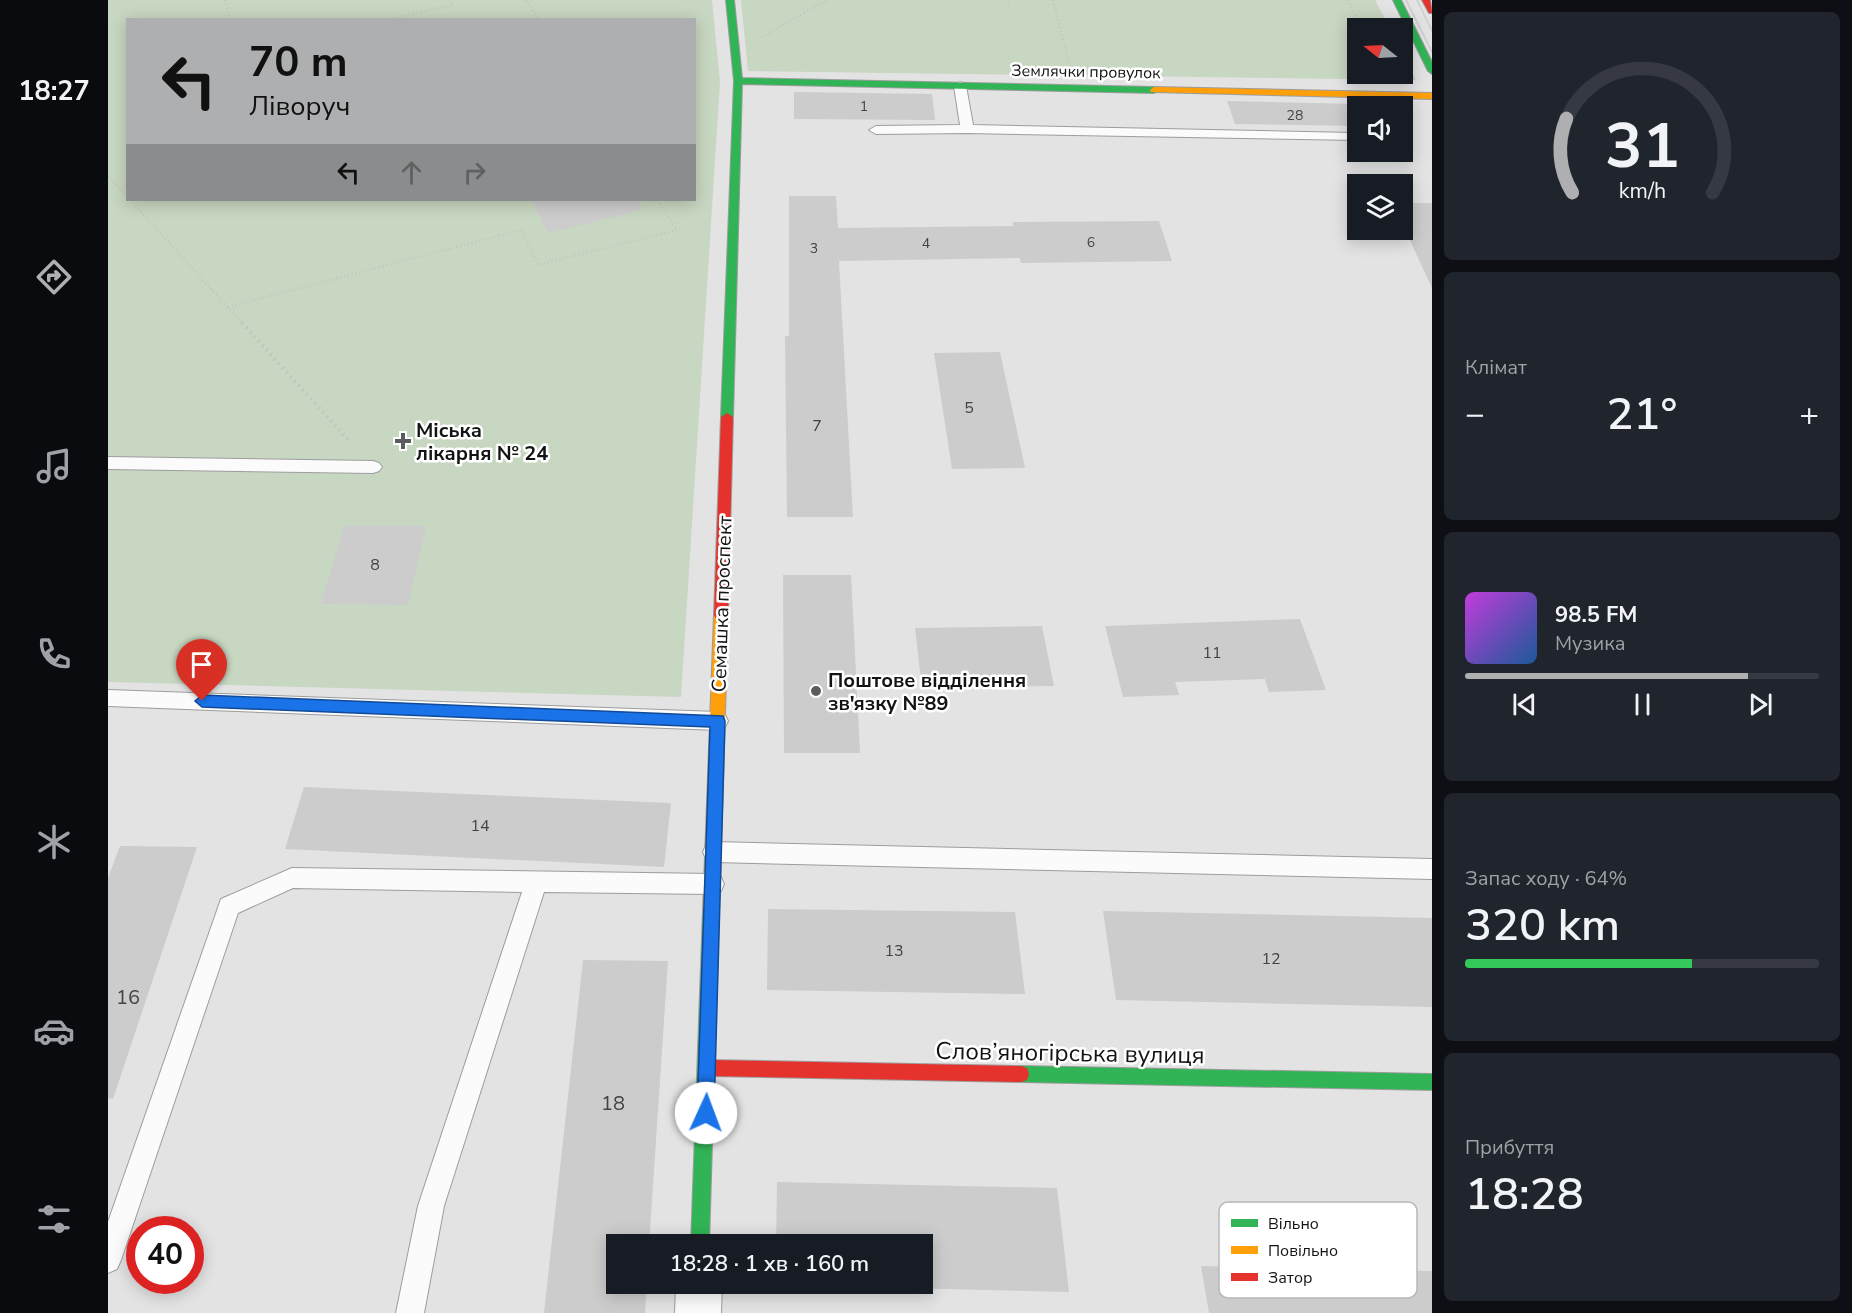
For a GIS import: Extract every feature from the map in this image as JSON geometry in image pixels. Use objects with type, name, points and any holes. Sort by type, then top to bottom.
[{"type":"street","name":"Семашка проспект","points":[[700,1234],[708,1068],[738,81],[730,0]]},
{"type":"street","points":[[1397,0],[1432,71]]},
{"type":"street","points":[[1426,0],[1432,11]]},
{"type":"street","name":"Землячки провулок","points":[[738,81],[1432,96]]},
{"type":"street","name":"Слов’яногірська вулиця","points":[[708,1068],[1432,1082]]},
{"type":"street","points":[[698,1313],[699,1294]]},
{"type":"lane","points":[[960,86],[967,129]]},
{"type":"lane","points":[[876,130],[967,129],[1347,137]]},
{"type":"lane","points":[[108,463],[373,467]]},
{"type":"lane","points":[[108,698],[718,721]]},
{"type":"lane","points":[[714,852],[1432,869]]},
{"type":"lane","points":[[108,1260],[229,906],[292,878],[713,884]]},
{"type":"lane","points":[[410,1313],[431,1206],[536,882]]},
{"type":"path","points":[[225,0],[230,18]]},
{"type":"path","points":[[394,18],[453,5],[449,0]]},
{"type":"path","points":[[526,0],[538,18]]},
{"type":"path","points":[[756,41],[826,0]]},
{"type":"path","points":[[1005,0],[1011,3]]},
{"type":"path","points":[[1053,0],[1069,63]]},
{"type":"path","points":[[1348,0],[1356,18]]},
{"type":"path","points":[[108,176],[126,195]]},
{"type":"path","points":[[132,201],[373,467]]},
{"type":"path","points":[[228,307],[520,230],[538,264],[677,230],[658,201]]},
{"type":"green space","name":"Міська лікарня № 24","points":[[108,0],[712,0],[720,82],[681,697],[108,682]]},
{"type":"green space","points":[[741,0],[1375,0],[1385,18],[1347,18],[1347,79],[748,71]]},
{"type":"building","points":[[794,92],[932,94],[935,120],[794,119]]},
{"type":"building","points":[[1227,101],[1347,104],[1347,126],[1235,124]]},
{"type":"building","points":[[789,196],[836,196],[838,228],[1013,226],[1013,222],[1159,221],[1172,261],[1021,263],[1020,258],[839,261],[853,517],[787,517],[785,336],[789,336]]},
{"type":"building","points":[[532,201],[640,201],[641,210],[548,233]]},
{"type":"building","points":[[1413,203],[1432,203],[1432,288],[1410,240],[1413,240]]},
{"type":"building","points":[[1000,352],[1025,468],[952,469],[934,353]]},
{"type":"building","points":[[344,526],[426,526],[408,605],[321,604]]},
{"type":"building","points":[[783,575],[851,575],[860,753],[784,753]]},
{"type":"building","points":[[1300,619],[1326,690],[1269,692],[1265,679],[1175,682],[1179,695],[1123,697],[1105,626]]},
{"type":"building","points":[[1042,626],[1054,686],[922,688],[915,628]]},
{"type":"building","points":[[304,787],[671,803],[664,867],[285,849]]},
{"type":"building","points":[[120,846],[197,847],[113,1099],[108,1098],[108,878]]},
{"type":"building","points":[[768,909],[1015,912],[1025,994],[767,990]]},
{"type":"building","points":[[1103,911],[1432,918],[1432,1007],[1116,1000]]},
{"type":"building","points":[[583,960],[668,961],[650,1234],[606,1234],[606,1294],[646,1294],[645,1313],[544,1313]]},
{"type":"building","points":[[777,1182],[1057,1188],[1069,1292],[933,1289],[933,1234],[776,1234]]},
{"type":"building","points":[[1201,1266],[1219,1266],[1219,1298],[1417,1298],[1417,1271],[1432,1271],[1432,1313],[1209,1313]]},
{"type":"tram line","points":[[1406,0],[1432,52]]},
{"type":"tram line","points":[[1417,0],[1432,31]]},
{"type":"traffic: fast","points":[[727,417],[738,81],[730,0]]},
{"type":"traffic: fast","points":[[1397,0],[1432,71]]},
{"type":"traffic: fast","points":[[738,81],[1154,90]]},
{"type":"traffic: fast","points":[[700,1234],[711,910]]},
{"type":"traffic: fast","points":[[1021,1074],[1432,1082]]},
{"type":"traffic: slow","points":[[1154,90],[1432,96]]},
{"type":"traffic: slow","points":[[711,910],[721,615]]},
{"type":"traffic: jam","points":[[1426,0],[1432,11]]},
{"type":"traffic: jam","points":[[721,615],[727,417]]},
{"type":"traffic: jam","points":[[708,1068],[1021,1074]]},
{"type":"place","name":"Міська лікарня № 24","points":[[403,441]]},
{"type":"place","name":"Поштове відділення зв'язку №89","points":[[816,691]]},
{"type":"route","points":[[202,701],[718,721],[706,1113]]}]
